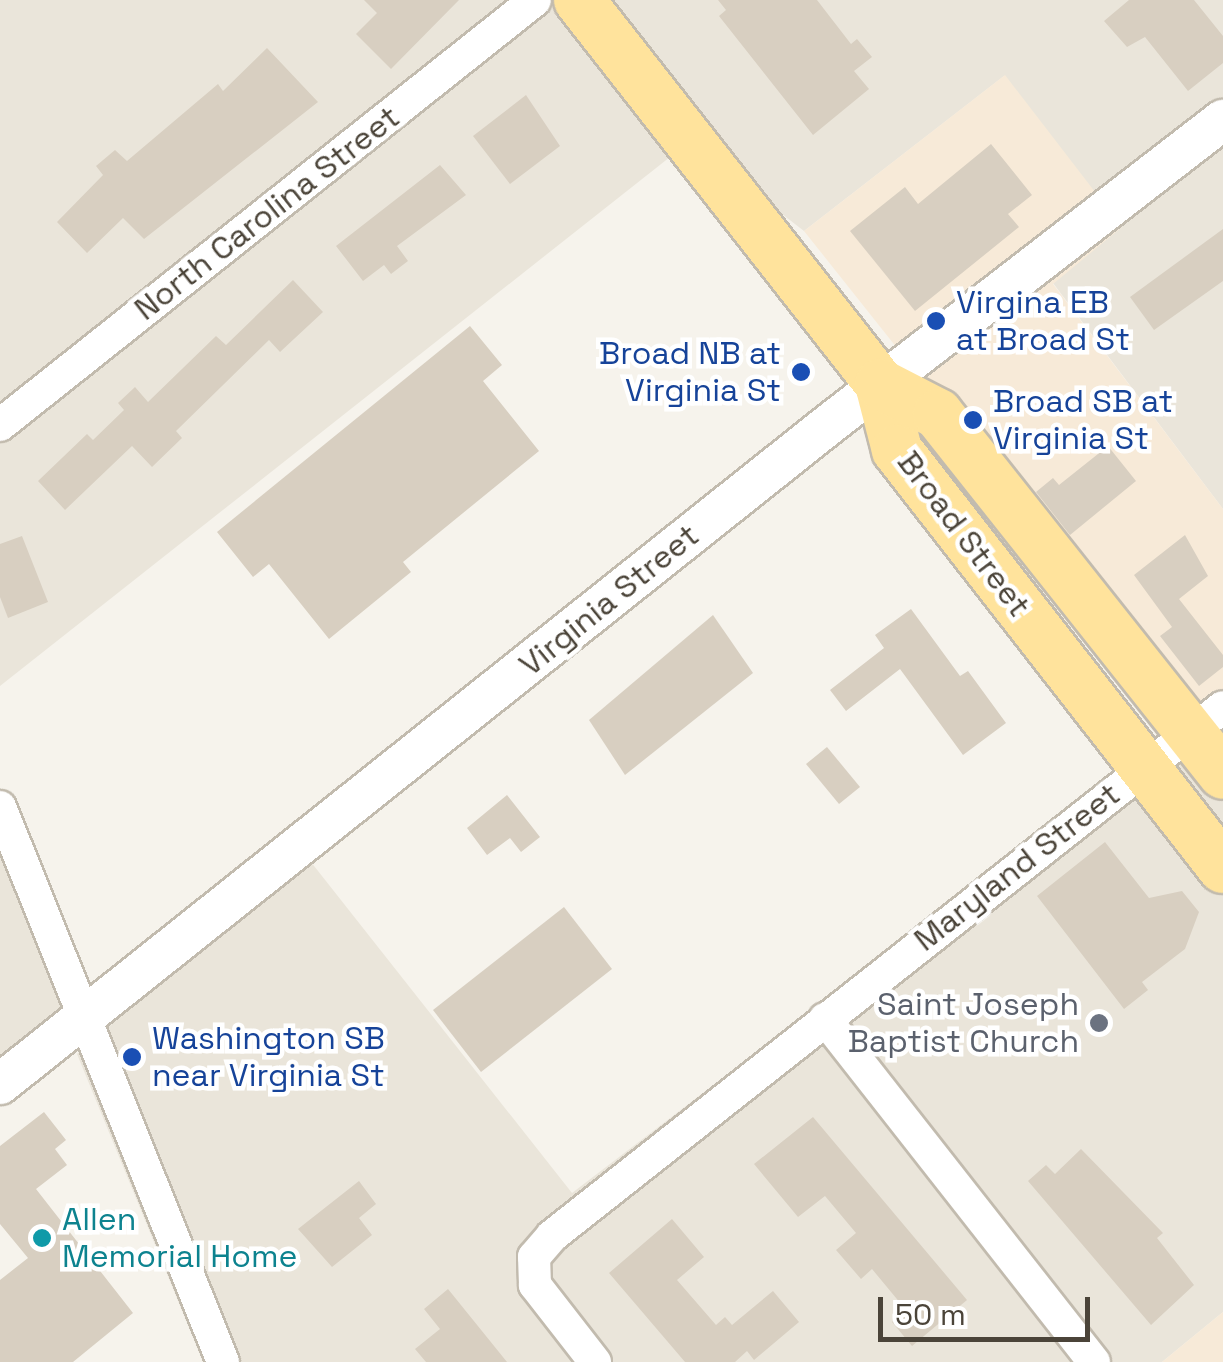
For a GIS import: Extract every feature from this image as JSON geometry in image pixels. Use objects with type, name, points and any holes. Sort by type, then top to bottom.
[{"type":"main road","name":"Broad Street","points":[[579,0],[880,384],[896,450],[1223,868]]},
{"type":"main road","points":[[880,384],[938,414],[1206,719],[1223,774]]},
{"type":"street","name":"North Carolina Street","points":[[0,425],[535,0]]},
{"type":"street","name":"Virginia Street","points":[[0,1084],[880,384],[1223,120]]},
{"type":"street","name":"Maryland Street","points":[[595,1362],[535,1285],[534,1257],[825,1019],[1206,719]]},
{"type":"street","points":[[0,807],[223,1362]]},
{"type":"street","points":[[825,1019],[1094,1362]]},
{"type":"shaded area","points":[[0,0],[1223,0],[1223,509],[1053,283],[1004,76],[804,231],[689,142],[0,686]]},
{"type":"shaded area","points":[[1005,75],[1122,227],[1053,284],[1223,509],[1223,758],[804,231]]},
{"type":"shaded area","points":[[1192,719],[1223,758],[1223,1312],[1162,1362],[203,1362],[77,1054],[307,857],[572,1193]]},
{"type":"shaded area","points":[[0,808],[84,1019],[0,1084]]},
{"type":"shaded area","points":[[1223,1312],[1223,1362],[1162,1362]]},
{"type":"building","points":[[364,0],[459,0],[391,69],[356,34],[377,13]]},
{"type":"building","points":[[718,0],[817,0],[851,44],[857,39],[872,57],[854,71],[869,89],[813,135],[719,16],[726,10]]},
{"type":"building","points":[[1129,0],[1194,0],[1223,36],[1223,63],[1188,91],[1145,37],[1127,47],[1104,21]]},
{"type":"building","points":[[267,48],[318,102],[144,239],[123,218],[87,253],[57,222],[103,175],[96,166],[115,150],[127,161],[218,84],[223,91]]},
{"type":"building","points":[[526,95],[560,146],[510,184],[473,136]]},
{"type":"building","points":[[991,144],[1032,195],[1008,214],[1019,227],[915,311],[850,231],[905,187],[918,204]]},
{"type":"building","points":[[440,165],[466,195],[397,246],[408,261],[391,274],[384,265],[363,281],[336,246]]},
{"type":"building","points":[[1223,229],[1223,281],[1154,330],[1130,297]]},
{"type":"building","points":[[293,280],[323,312],[280,352],[269,340],[176,431],[182,438],[152,467],[132,446],[65,510],[38,481],[87,434],[93,440],[124,410],[118,403],[135,387],[148,402],[216,336],[226,345]]},
{"type":"building","points":[[470,326],[502,365],[483,381],[539,451],[403,562],[411,572],[329,639],[269,564],[253,577],[217,532]]},
{"type":"building","points":[[1108,446],[1136,481],[1070,535],[1036,492],[1053,478],[1059,485]]},
{"type":"building","points":[[1185,535],[1208,576],[1179,599],[1223,655],[1223,667],[1199,686],[1160,636],[1172,627],[1134,575]]},
{"type":"building","points":[[22,536],[48,602],[8,618],[0,597],[0,544]]},
{"type":"building","points":[[911,609],[960,676],[968,671],[1006,723],[963,755],[900,669],[846,711],[830,690],[884,648],[875,635]]},
{"type":"building","points":[[713,615],[753,673],[625,775],[589,720]]},
{"type":"building","points":[[827,747],[860,787],[839,804],[806,764]]},
{"type":"building","points":[[507,795],[540,837],[521,852],[510,838],[487,855],[467,828]]},
{"type":"building","points":[[1105,842],[1149,898],[1182,891],[1199,912],[1185,949],[1142,982],[1148,990],[1124,1009],[1037,896]]},
{"type":"building","points":[[564,907],[612,969],[481,1072],[433,1010]]},
{"type":"building","name":"Allen Memorial Home","points":[[44,1112],[66,1140],[55,1149],[67,1165],[36,1189],[133,1313],[73,1362],[0,1362],[0,1280],[28,1258],[0,1224],[0,1146]]},
{"type":"building","points":[[813,1117],[967,1300],[912,1346],[892,1322],[906,1310],[872,1269],[861,1279],[836,1250],[856,1233],[825,1196],[798,1217],[754,1164]]},
{"type":"building","points":[[1081,1149],[1163,1233],[1157,1238],[1194,1285],[1151,1325],[1028,1181],[1046,1165],[1055,1174]]},
{"type":"building","points":[[359,1181],[376,1204],[359,1218],[372,1235],[332,1267],[298,1229]]},
{"type":"building","points":[[672,1219],[704,1257],[677,1280],[716,1325],[725,1317],[732,1325],[773,1291],[799,1322],[754,1360],[747,1351],[735,1362],[685,1362],[609,1273]]},
{"type":"building","points":[[448,1289],[507,1362],[426,1362],[415,1349],[440,1329],[424,1309]]},
{"type":"place","name":"Virgina EB at Broad St","points":[[936,321]]},
{"type":"place","name":"Broad NB at Virginia St","points":[[801,372]]},
{"type":"place","name":"Broad SB at Virginia St","points":[[973,420]]},
{"type":"place","name":"Saint Joseph Baptist Church","points":[[1099,1023]]},
{"type":"place","name":"Washington SB near Virginia St","points":[[132,1057]]},
{"type":"place","name":"Allen Memorial Home","points":[[42,1238]]}]
